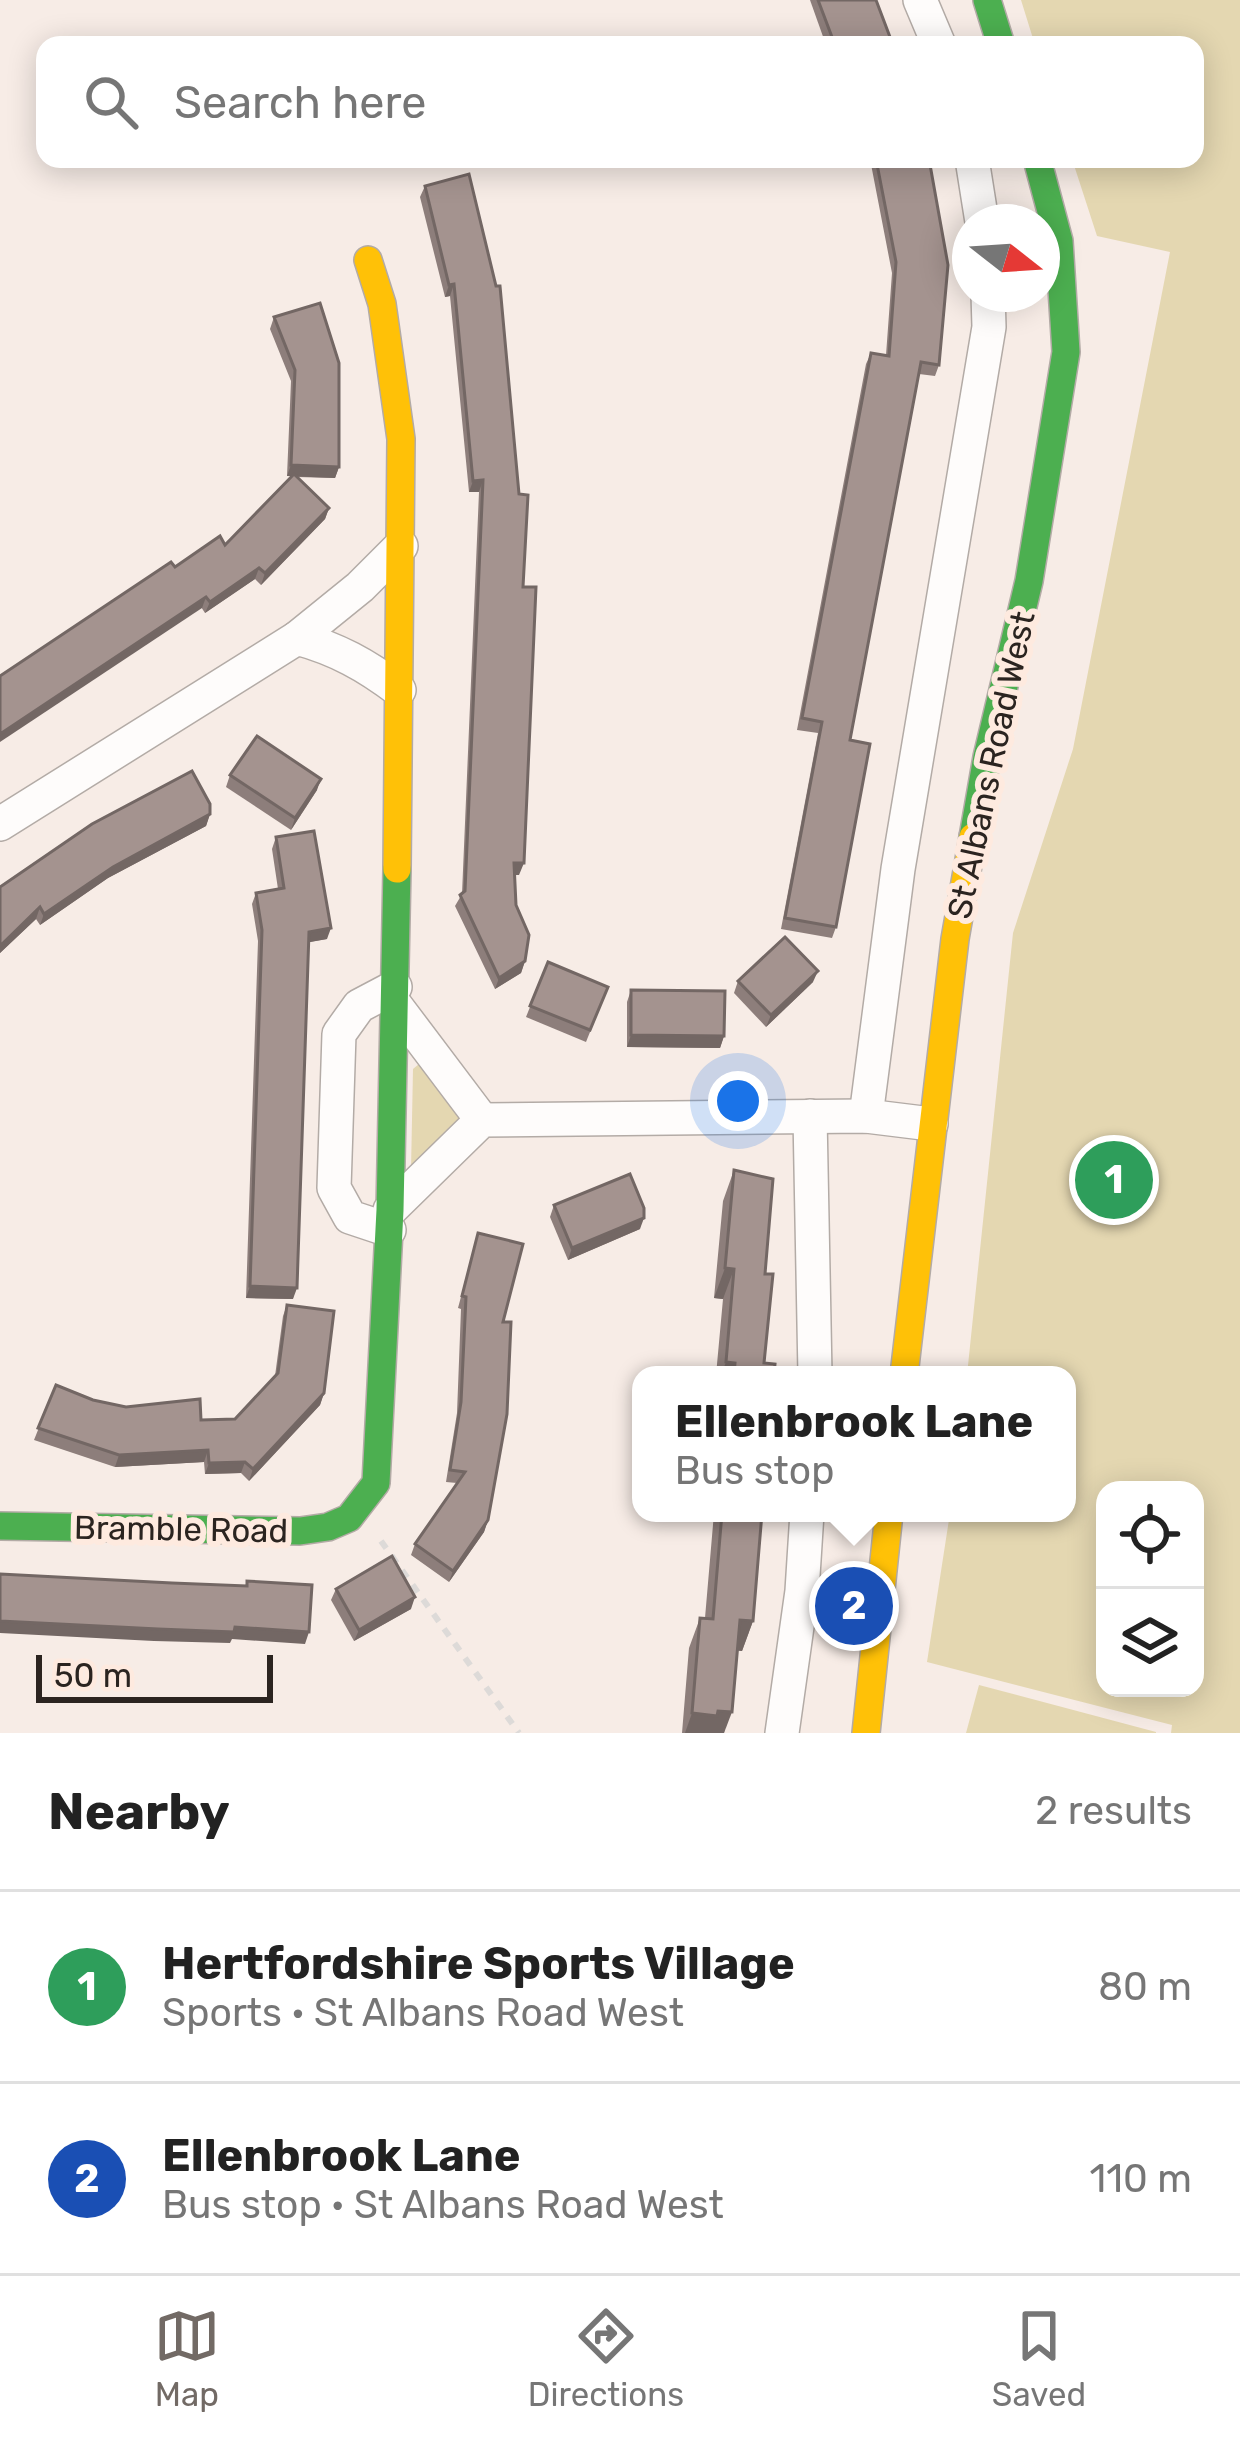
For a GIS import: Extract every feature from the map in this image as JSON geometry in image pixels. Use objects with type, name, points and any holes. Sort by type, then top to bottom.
[{"type":"street","points":[[920,0],[935,36]]},
{"type":"street","points":[[987,0],[998,36]]},
{"type":"street","points":[[973,168],[979,204]]},
{"type":"street","name":"St Albans Road West","points":[[905,1366],[959,916],[987,757],[1029,581],[1066,352],[1059,242],[1039,168]]},
{"type":"street","points":[[360,1512],[376,1483],[379,1460],[390,1220],[401,546],[401,439],[382,304],[368,260]]},
{"type":"street","name":"St Albans Road West","points":[[866,1116],[898,869],[989,312]]},
{"type":"street","points":[[0,824],[297,638],[401,546]]},
{"type":"street","points":[[297,638],[334,649],[399,690]]},
{"type":"street","points":[[395,996],[482,1120]]},
{"type":"street","points":[[390,1220],[350,1217],[334,1188],[339,1034],[359,1006],[395,996]]},
{"type":"street","points":[[810,1116],[815,1366]]},
{"type":"street","points":[[390,1220],[482,1120],[866,1116],[931,1124]]},
{"type":"street","name":"Bramble Road","points":[[0,1526],[283,1533],[325,1528],[360,1512]]},
{"type":"street","points":[[782,1733],[802,1592],[806,1522]]},
{"type":"street","points":[[866,1733],[888,1522]]},
{"type":"path","points":[[360,1512],[519,1733]]},
{"type":"shaded area","points":[[1021,0],[1240,0],[1240,1733],[1171,1733],[1172,1725],[927,1662],[949,1522],[1076,1522],[1076,1366],[968,1366],[1013,933],[1073,749],[1170,252],[1097,236],[1075,168],[1204,168],[1204,36],[1032,36]]},
{"type":"shaded area","points":[[419,1064],[459,1112],[459,1125],[411,1170],[413,1069]]},
{"type":"shaded area","points":[[979,1685],[1156,1732],[1156,1733],[966,1733]]},
{"type":"building","points":[[818,0],[876,0],[890,36],[832,36]]},
{"type":"building","points":[[878,168],[931,168],[948,265],[939,365],[921,362],[850,740],[870,744],[836,927],[785,918],[822,722],[802,718],[871,353],[889,356],[896,262]]},
{"type":"building","points":[[469,174],[496,286],[500,286],[519,494],[528,495],[523,587],[536,587],[524,863],[514,863],[516,905],[529,935],[525,961],[499,978],[460,895],[465,891],[483,480],[473,481],[454,284],[449,285],[425,186]]},
{"type":"building","points":[[320,303],[339,363],[339,467],[291,465],[295,370],[274,317]]},
{"type":"building","points":[[294,474],[329,508],[265,573],[259,568],[210,602],[206,597],[0,734],[0,676],[171,562],[175,567],[220,536],[225,545]]},
{"type":"building","points":[[257,736],[321,779],[295,818],[230,775]]},
{"type":"building","points":[[192,771],[210,804],[210,814],[113,867],[44,914],[40,907],[0,946],[0,887],[92,824]]},
{"type":"building","points":[[314,831],[331,928],[309,932],[297,1288],[250,1286],[262,930],[256,893],[284,888],[276,837]]},
{"type":"building","points":[[785,937],[818,971],[771,1015],[738,981]]},
{"type":"building","points":[[548,962],[608,987],[590,1030],[530,1006]]},
{"type":"building","points":[[631,990],[725,991],[724,1036],[631,1035]]},
{"type":"building","points":[[734,1170],[773,1179],[765,1274],[773,1274],[764,1363],[775,1366],[726,1362],[734,1269],[725,1268]]},
{"type":"building","points":[[630,1174],[644,1218],[572,1248],[554,1205]]},
{"type":"building","points":[[478,1233],[523,1244],[503,1322],[511,1322],[507,1414],[488,1520],[453,1571],[415,1544],[465,1472],[450,1470],[461,1402],[466,1297],[462,1296]]},
{"type":"building","points":[[287,1305],[334,1311],[324,1393],[253,1469],[245,1462],[209,1463],[208,1450],[119,1455],[38,1428],[56,1385],[126,1407],[200,1399],[201,1420],[235,1419],[278,1373]]},
{"type":"building","points":[[721,1522],[761,1522],[753,1621],[740,1620],[732,1712],[718,1711],[717,1716],[692,1713],[700,1618],[713,1619]]},
{"type":"building","points":[[392,1556],[415,1597],[359,1630],[336,1589]]},
{"type":"building","points":[[0,1574],[312,1585],[309,1632],[0,1621]]},
{"type":"traffic: fast","points":[[987,0],[998,36]]},
{"type":"traffic: fast","points":[[973,837],[1029,581],[1066,352],[1059,241],[1039,168]]},
{"type":"traffic: fast","points":[[0,1526],[300,1531],[349,1518],[376,1483],[390,1210],[397,869]]},
{"type":"traffic: slow","points":[[368,260],[382,304],[401,439],[397,869]]},
{"type":"traffic: slow","points":[[905,1366],[955,939],[973,837]]},
{"type":"traffic: slow","points":[[866,1733],[888,1522]]},
{"type":"place","name":"Hertfordshire Sports Village","points":[[1114,1180]]},
{"type":"place","name":"Ellenbrook Lane","points":[[854,1606]]}]
